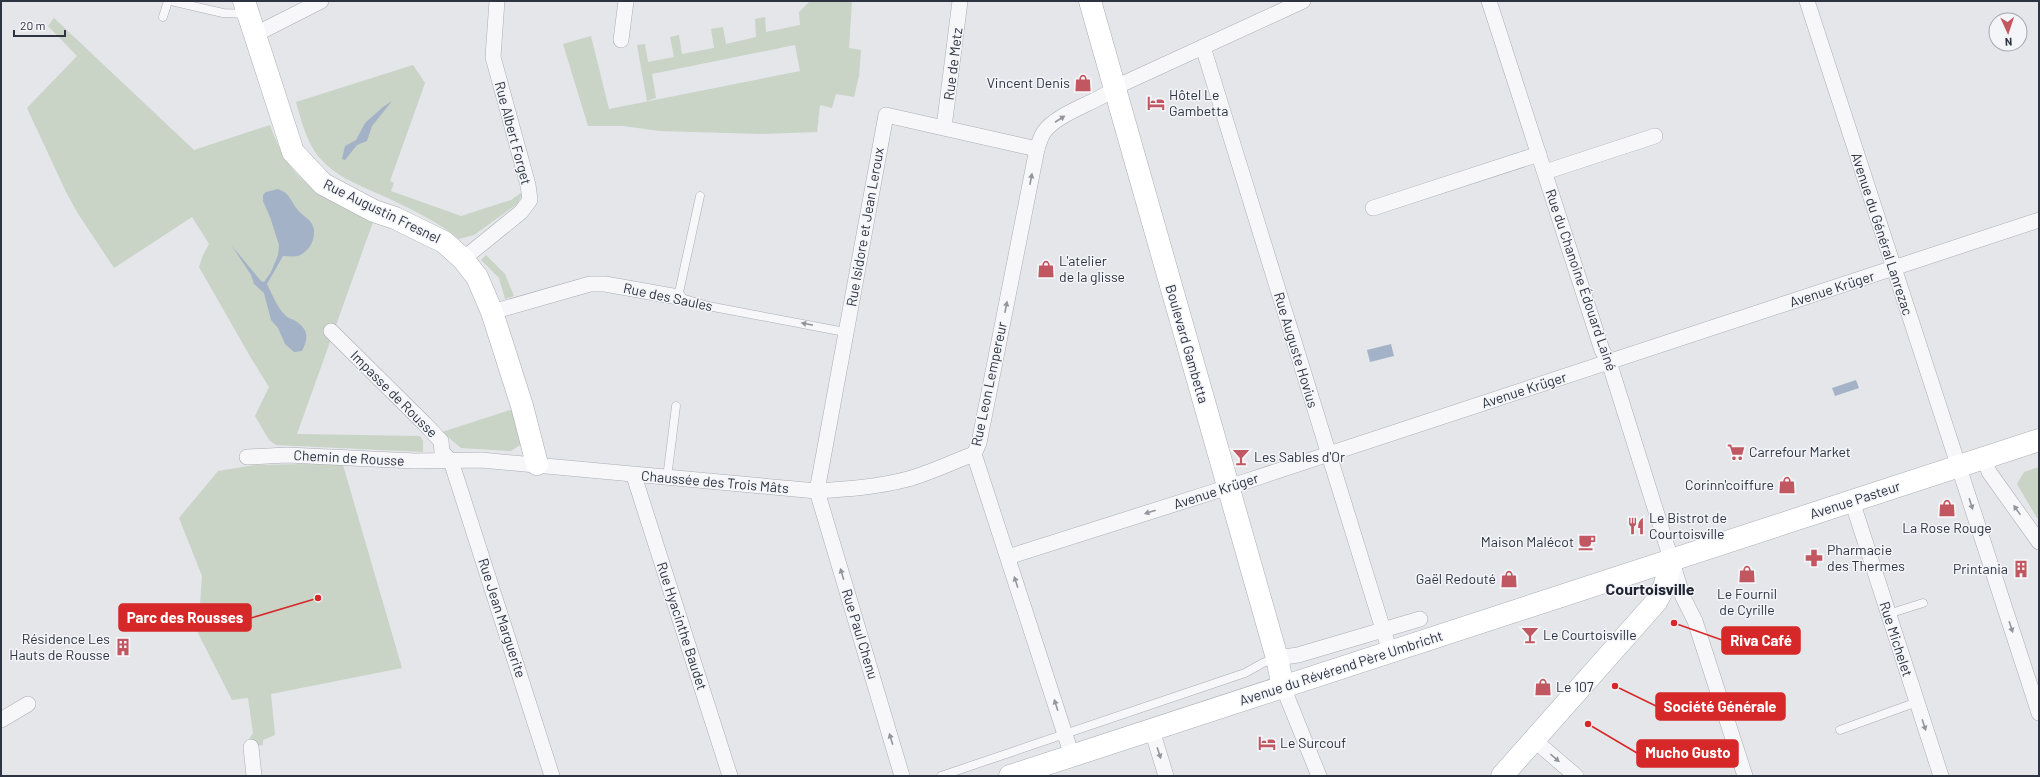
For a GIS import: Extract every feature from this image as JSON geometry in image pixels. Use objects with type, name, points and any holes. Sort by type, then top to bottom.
[{"type":"main road","name":"Boulevard Gambetta","points":[[1090,1],[1283,687]]},
{"type":"main road","name":"Rue Augustin Fresnel","points":[[249,16],[294,152],[309,171],[323,184],[374,211],[395,218],[444,242],[463,259],[477,277],[492,312],[522,406],[537,464]]},
{"type":"main road","name":"Avenue Pasteur","points":[[1672,560],[2039,440]]},
{"type":"main road","name":"Avenue du Révérend Père Umbricht","points":[[1010,776],[1672,560]]},
{"type":"main road","points":[[1502,776],[1656,602],[1664,587],[1672,560]]},
{"type":"street","points":[[249,16],[262,31],[321,1]]},
{"type":"street","name":"Rue Albert Forget","points":[[463,259],[521,212],[530,200],[528,185],[493,57],[497,1]]},
{"type":"street","points":[[621,40],[626,1]]},
{"type":"street","name":"Rue de Metz","points":[[944,127],[960,1]]},
{"type":"street","name":"Rue Leon Lempereur","points":[[1072,756],[974,454],[979,443],[1037,149],[1044,131],[1060,118],[1114,90],[1120,85],[1303,1]]},
{"type":"street","name":"Rue du Chanoine Édouard Lainé","points":[[1489,1],[1602,350],[1609,362],[1683,597],[1695,621],[1745,776]]},
{"type":"street","name":"Avenue du Général Lanrezac","points":[[1807,1],[2039,713]]},
{"type":"street","name":"Rue Auguste Hovius","points":[[1204,47],[1390,652]]},
{"type":"street","name":"Rue Isidore et Jean Leroux","points":[[817,491],[886,115],[1037,149]]},
{"type":"street","points":[[1545,172],[1655,136]]},
{"type":"street","points":[[1373,208],[1539,154]]},
{"type":"street","name":"Avenue Krüger","points":[[1008,557],[1328,454],[2039,220]]},
{"type":"street","name":"Rue des Saules","points":[[492,312],[590,284],[605,284],[678,297]]},
{"type":"street","name":"Impasse de Rousse","points":[[331,331],[441,441],[442,452],[451,461]]},
{"type":"street","name":"Chaussée des Trois Mâts","points":[[451,461],[481,460],[537,464],[634,476],[817,491],[856,489],[885,484],[910,478],[974,454]]},
{"type":"street","name":"Chemin de Rousse","points":[[247,457],[287,455],[415,461],[451,461]]},
{"type":"street","points":[[1985,458],[1989,472],[2039,542]]},
{"type":"street","name":"Rue Jean Marguerite","points":[[451,461],[552,776]]},
{"type":"street","name":"Rue Hyacinthe Baudet","points":[[634,476],[730,776]]},
{"type":"street","name":"Rue Paul Chenu","points":[[817,491],[902,776]]},
{"type":"street","name":"Rue Michelet","points":[[1852,501],[1941,776]]},
{"type":"street","points":[[1276,658],[1298,655],[1420,618]]},
{"type":"street","points":[[1283,687],[1319,776]]},
{"type":"street","points":[[1,720],[28,704]]},
{"type":"street","points":[[1152,730],[1166,776]]},
{"type":"street","points":[[1534,740],[1576,776]]},
{"type":"street","points":[[251,746],[254,776]]},
{"type":"lane","points":[[163,17],[169,1],[223,13],[249,16]]},
{"type":"lane","points":[[678,297],[700,196]]},
{"type":"lane","name":"Rue des Saules","points":[[678,297],[708,306],[846,332]]},
{"type":"lane","points":[[667,478],[676,406]]},
{"type":"lane","points":[[1888,614],[1923,602]]},
{"type":"lane","points":[[941,776],[1245,673],[1276,658]]},
{"type":"lane","points":[[1840,730],[1917,702]]},
{"type":"shaded area","points":[[810,1],[852,1],[849,48],[861,50],[859,76],[854,97],[836,94],[832,108],[820,105],[817,132],[761,134],[660,131],[623,126],[588,126],[563,44],[591,36],[609,109],[800,71],[795,45],[652,74],[656,98],[647,101],[637,45],[645,44],[648,62],[674,57],[670,37],[679,35],[682,54],[714,48],[711,29],[723,27],[726,44],[756,37],[755,19],[765,17],[766,32],[800,25],[799,12]]},
{"type":"shaded area","points":[[54,18],[194,150],[270,125],[278,145],[287,161],[297,174],[323,196],[373,222],[297,434],[420,436],[423,441],[423,452],[276,445],[269,440],[255,416],[269,387],[199,267],[209,244],[192,217],[114,268],[77,212],[66,192],[27,108],[77,56],[48,26]]},
{"type":"shaded area","points":[[413,65],[425,83],[390,181],[394,183],[391,191],[461,216],[511,200],[525,190],[517,204],[474,235],[459,239],[443,227],[417,212],[335,172],[318,155],[311,145],[304,129],[296,102]]},
{"type":"shaded area","points":[[486,255],[505,274],[514,296],[505,299],[499,278],[481,260]]},
{"type":"shaded area","points":[[510,410],[516,413],[523,443],[511,451],[461,448],[442,432]]},
{"type":"shaded area","points":[[255,465],[343,465],[402,668],[271,694],[275,735],[263,740],[263,745],[244,747],[253,733],[248,698],[232,700],[198,633],[202,576],[179,518],[218,471]]},
{"type":"shaded area","points":[[2039,467],[2039,518],[2037,518],[2017,484],[2024,472]]},
{"type":"water","points":[[392,101],[372,126],[367,141],[357,145],[345,160],[342,159],[345,146],[356,140],[365,123]]},
{"type":"water","points":[[278,189],[287,195],[299,211],[311,222],[314,229],[312,243],[306,251],[298,256],[283,256],[267,284],[275,301],[283,313],[304,328],[306,339],[302,351],[294,352],[285,344],[278,328],[271,320],[264,293],[254,284],[251,275],[232,246],[261,281],[264,282],[271,272],[278,255],[279,245],[263,201],[263,195],[266,192]]},
{"type":"water","points":[[1391,344],[1394,356],[1370,362],[1367,350]]},
{"type":"water","points":[[1856,380],[1859,388],[1835,396],[1832,388]]},
{"type":"place","name":"Vincent Denis","points":[[1083,83]]},
{"type":"place","name":"Hôtel Le Gambetta","points":[[1156,103]]},
{"type":"place","name":"L'atelier de la glisse","points":[[1046,269]]},
{"type":"place","name":"Carrefour Market","points":[[1736,452]]},
{"type":"place","name":"Les Sables d'Or","points":[[1241,457]]},
{"type":"place","name":"Corinn'coiffure","points":[[1787,485]]},
{"type":"place","name":"La Rose Rouge","points":[[1947,508]]},
{"type":"place","name":"Le Bistrot de Courtoisville","points":[[1636,526]]},
{"type":"place","name":"Maison Malécot","points":[[1587,542]]},
{"type":"place","name":"Pharmacie des Thermes","points":[[1814,558]]},
{"type":"place","name":"Printania","points":[[2021,569]]},
{"type":"place","name":"Le Fournil de Cyrille","points":[[1747,574]]},
{"type":"place","name":"Gaël Redouté","points":[[1509,579]]},
{"type":"place","name":"Parc des Rousses","points":[[318,598]]},
{"type":"place","name":"Riva Café","points":[[1674,623]]},
{"type":"place","name":"Le Courtoisville","points":[[1530,635]]},
{"type":"place","name":"Résidence Les Hauts de Rousse","points":[[123,647]]},
{"type":"place","name":"Société Générale","points":[[1615,686]]},
{"type":"place","name":"Le 107","points":[[1543,687]]},
{"type":"place","name":"Mucho Gusto","points":[[1588,724]]},
{"type":"place","name":"Le Surcouf","points":[[1267,743]]},
{"type":"district","name":"Courtoisville","points":[[1650,589]]}]
